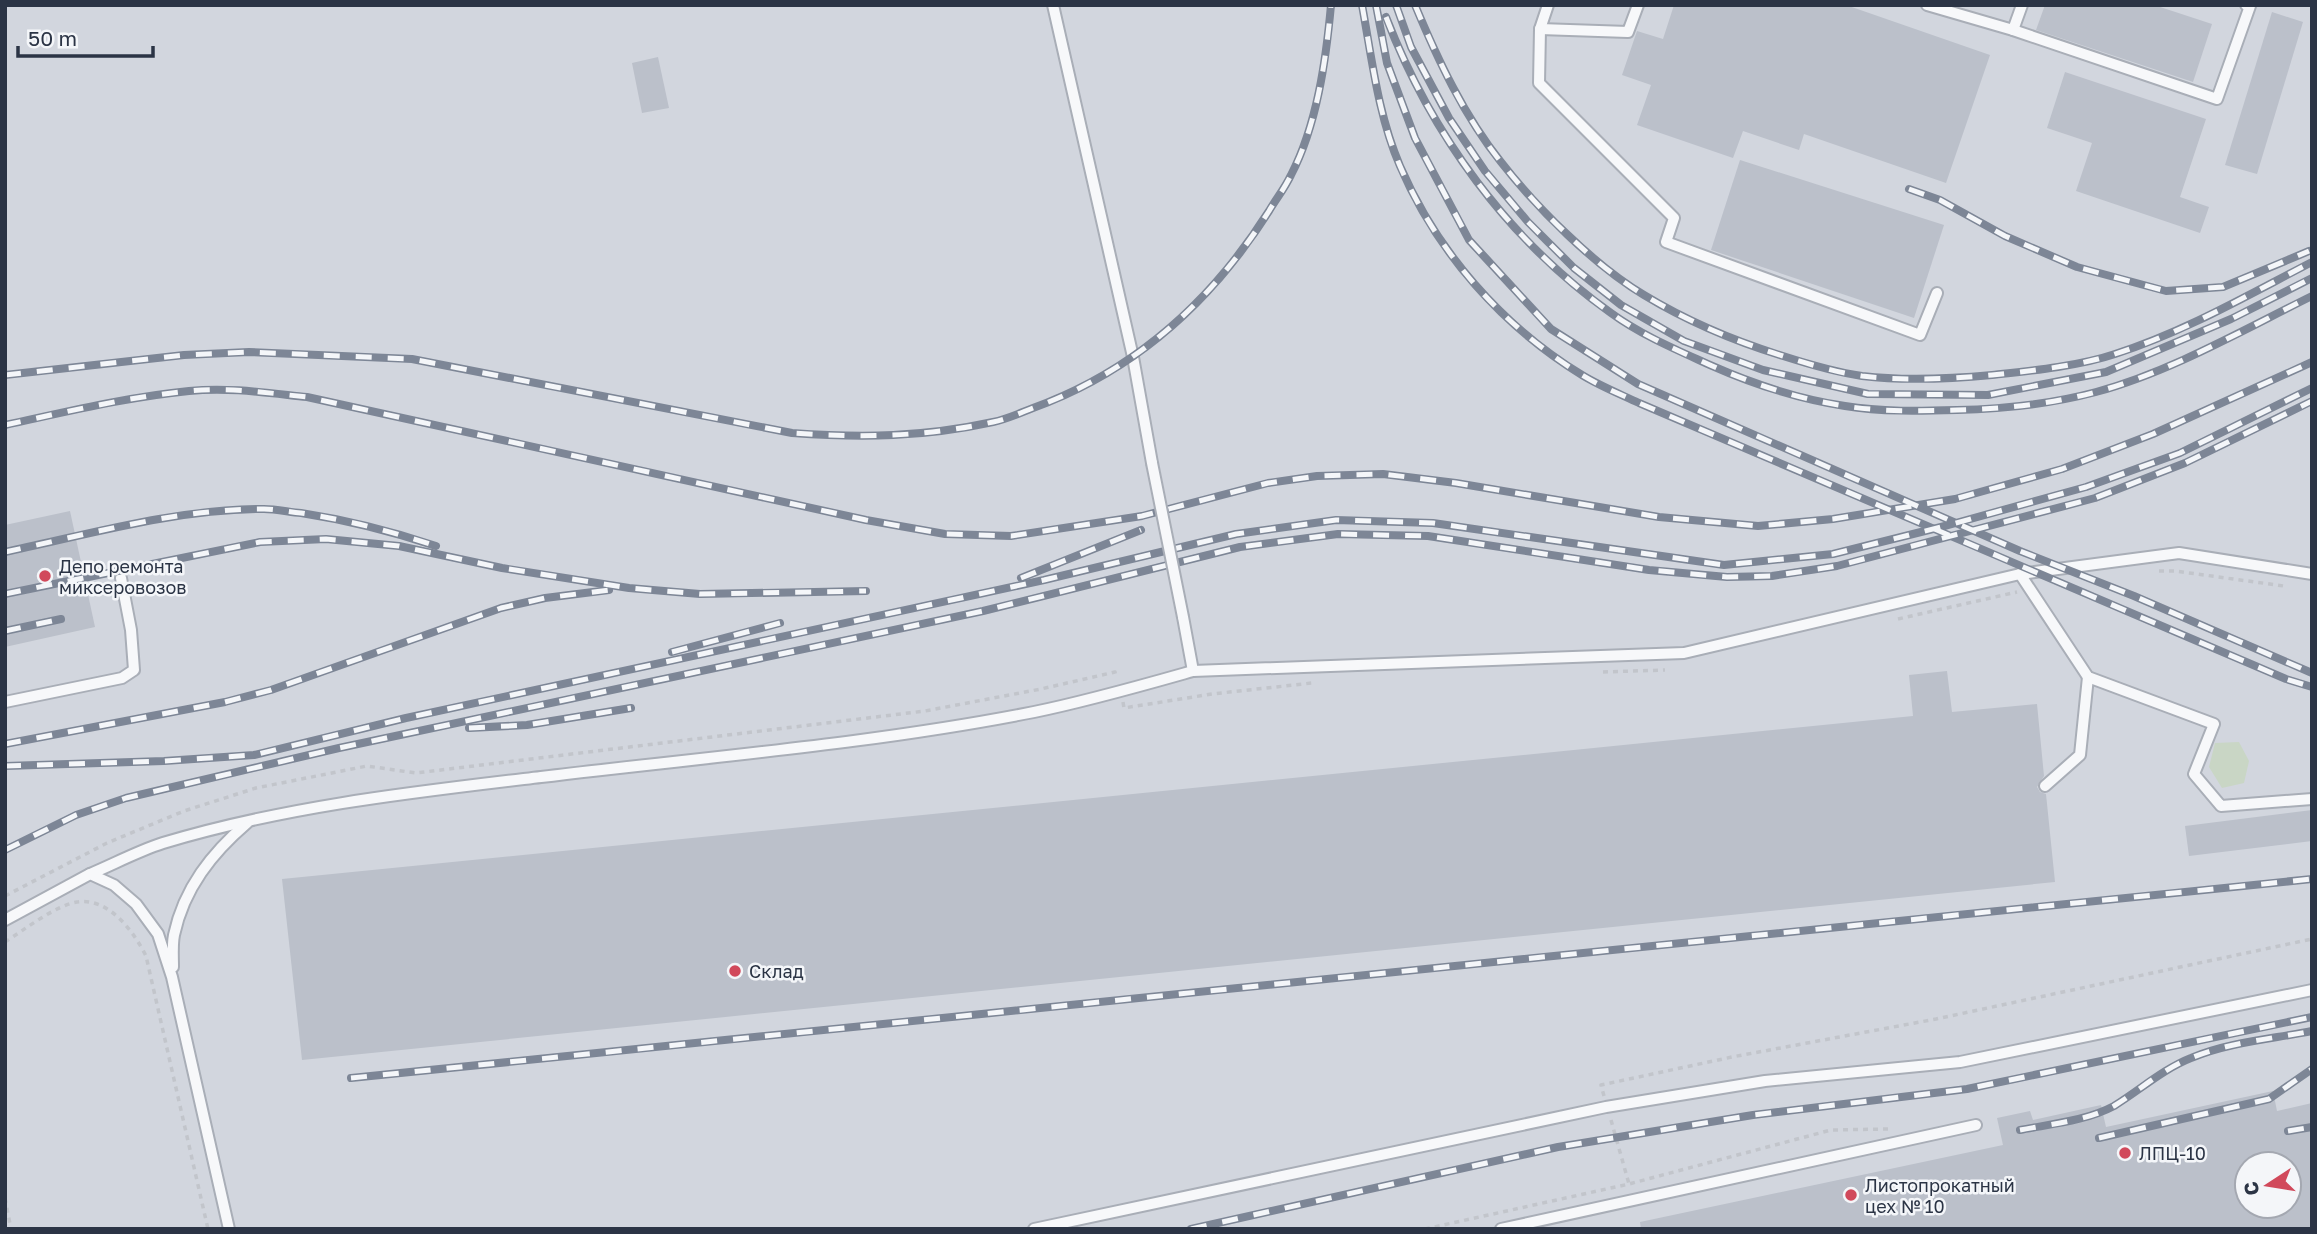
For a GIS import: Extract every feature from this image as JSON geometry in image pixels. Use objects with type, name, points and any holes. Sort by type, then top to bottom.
[{"type":"lane","points":[[1054,5],[1133,357],[1193,671]]},
{"type":"lane","points":[[1548,5],[1540,29],[1539,83],[1674,218],[1665,242],[1920,335],[1937,293]]},
{"type":"lane","points":[[1540,29],[1628,32],[1638,5]]},
{"type":"lane","points":[[1927,5],[2013,30],[2217,99],[2250,6],[2246,5]]},
{"type":"lane","points":[[2013,30],[2022,5]]},
{"type":"lane","points":[[5,920],[90,874],[160,844],[251,820],[321,806],[490,783],[920,732],[1035,712],[1120,693],[1193,671],[1684,653],[2020,574],[2179,553],[2312,573]]},
{"type":"lane","points":[[2020,574],[2088,677],[2214,724],[2194,774],[2221,806],[2312,799]]},
{"type":"lane","points":[[5,702],[121,678],[134,670],[131,630],[121,578]]},
{"type":"lane","points":[[2045,786],[2080,755],[2088,677]]},
{"type":"lane","points":[[172,977],[173,936],[191,885],[222,844],[251,820]]},
{"type":"lane","points":[[90,874],[114,885],[136,904],[158,934],[172,977],[229,1229]]},
{"type":"lane","points":[[1034,1229],[1606,1107],[1765,1081],[1960,1062],[2312,990]]},
{"type":"lane","points":[[1501,1229],[1976,1125]]},
{"type":"path","points":[[5,942],[64,907],[75,902],[88,901],[103,906],[138,940],[146,957],[208,1229]]},
{"type":"path","points":[[1629,1184],[1601,1085],[1732,1057],[1936,1019],[2312,939]]},
{"type":"path","points":[[1425,1229],[1629,1184],[1832,1130],[1888,1129]]},
{"type":"path","points":[[5,1198],[11,1229]]},
{"type":"shaded area","points":[[5,5],[2312,5],[2312,1229],[5,1229]]},
{"type":"green space","points":[[2239,742],[2249,761],[2244,783],[2222,788],[2209,767],[2215,743]]},
{"type":"building","points":[[1674,5],[1846,5],[1990,55],[1946,183],[1804,134],[1799,150],[1743,131],[1733,158],[1637,125],[1651,85],[1622,75],[1637,31],[1663,39]]},
{"type":"building","points":[[2045,5],[2154,5],[2212,24],[2193,82],[2036,30]]},
{"type":"building","points":[[2272,12],[2303,22],[2257,174],[2225,165]]},
{"type":"building","points":[[658,57],[669,108],[642,113],[632,63]]},
{"type":"building","points":[[2065,72],[2206,119],[2180,197],[2209,207],[2200,233],[2076,191],[2092,143],[2047,128]]},
{"type":"building","points":[[1740,160],[1944,225],[1914,318],[1711,250]]},
{"type":"building","name":"Депо ремонта миксеровозов","points":[[70,511],[95,627],[5,647],[5,525]]},
{"type":"building","name":"Склад","points":[[1947,671],[1952,712],[2037,704],[2044,776],[2037,787],[2040,792],[2046,794],[2055,882],[302,1060],[282,879],[1913,716],[1909,675]]},
{"type":"building","points":[[2312,810],[2312,841],[2189,856],[2185,826]]},
{"type":"building","name":"ЛПЦ-10","points":[[2273,1091],[2277,1111],[2312,1103],[2312,1229],[1641,1229],[1640,1222],[2003,1145],[1997,1118],[2030,1111],[2033,1120],[2101,1105],[2106,1127]]},
{"type":"railway","points":[[5,375],[184,355],[249,352],[412,359],[792,433],[893,435],[942,431],[998,421],[1070,393],[1137,353],[1196,303],[1247,244],[1289,180],[1308,135],[1319,92],[1331,5]]},
{"type":"railway","points":[[1362,5],[1386,127],[1415,198],[1453,257],[1475,284],[1525,334],[1553,355],[1589,379],[1639,403],[2286,679],[2312,687]]},
{"type":"railway","points":[[1376,5],[1387,63],[1415,138],[1469,240],[1551,329],[1638,384],[2020,551],[2134,596],[2312,673]]},
{"type":"railway","points":[[1396,5],[1411,47],[1449,118],[1485,171],[1528,222],[1574,268],[1621,305],[1684,341],[1763,370],[1868,394],[1988,395],[2106,372],[2231,319],[2312,278]]},
{"type":"railway","points":[[1415,5],[1453,87],[1475,126],[1531,198],[1586,252],[1625,283],[1677,313],[1747,344],[1812,365],[1862,376],[1927,379],[1992,375],[2086,362],[2166,335],[2312,262]]},
{"type":"railway","points":[[1386,17],[1404,60],[1450,143],[1506,218],[1539,252],[1574,284],[1634,328],[1710,365],[1776,390],[1827,403],[1887,410],[1992,408],[2062,400],[2124,384],[2151,373],[2312,296]]},
{"type":"railway","points":[[1909,189],[1940,200],[2005,236],[2077,267],[2166,291],[2223,287],[2309,251]]},
{"type":"railway","points":[[5,425],[120,401],[189,391],[234,390],[307,397],[866,520],[945,534],[1011,536],[1142,516],[1268,483],[1317,476],[1383,474],[1456,483],[1659,517],[1758,526],[1833,519],[1955,499],[2062,469],[2153,434],[2312,362]]},
{"type":"railway","points":[[5,766],[254,755],[406,718],[1044,580],[1236,534],[1336,520],[1433,523],[1724,565],[1833,554],[2086,487],[2180,453],[2312,388]]},
{"type":"railway","points":[[5,850],[76,815],[126,798],[339,748],[983,611],[1240,547],[1338,534],[1428,536],[1649,570],[1727,577],[1772,576],[1837,566],[2095,498],[2185,463],[2312,401]]},
{"type":"railway","points":[[5,552],[166,518],[264,509],[352,523],[436,546]]},
{"type":"railway","points":[[1021,578],[1141,530]]},
{"type":"railway","points":[[5,594],[260,542],[326,539],[399,546],[502,568],[629,588],[700,594],[866,591]]},
{"type":"railway","points":[[5,744],[225,702],[271,690],[501,608],[545,598],[609,590]]},
{"type":"railway","points":[[5,631],[61,619]]},
{"type":"railway","points":[[672,652],[780,623]]},
{"type":"railway","points":[[469,728],[527,725],[631,708]]},
{"type":"railway","points":[[351,1078],[2312,879]]},
{"type":"railway","points":[[1191,1229],[1558,1147],[1753,1115],[1967,1089],[2312,1017]]},
{"type":"railway","points":[[2020,1130],[2103,1111],[2171,1068],[2205,1053],[2312,1031]]},
{"type":"railway","points":[[2099,1138],[2269,1099],[2312,1069]]},
{"type":"railway","points":[[2288,1131],[2312,1127]]},
{"type":"place","name":"Депо ремонта миксеровозов","points":[[45,576]]},
{"type":"place","name":"Склад","points":[[735,971]]},
{"type":"place","name":"ЛПЦ-10","points":[[2125,1153]]},
{"type":"place","name":"Листопрокатный цех № 10","points":[[1851,1195]]}]
